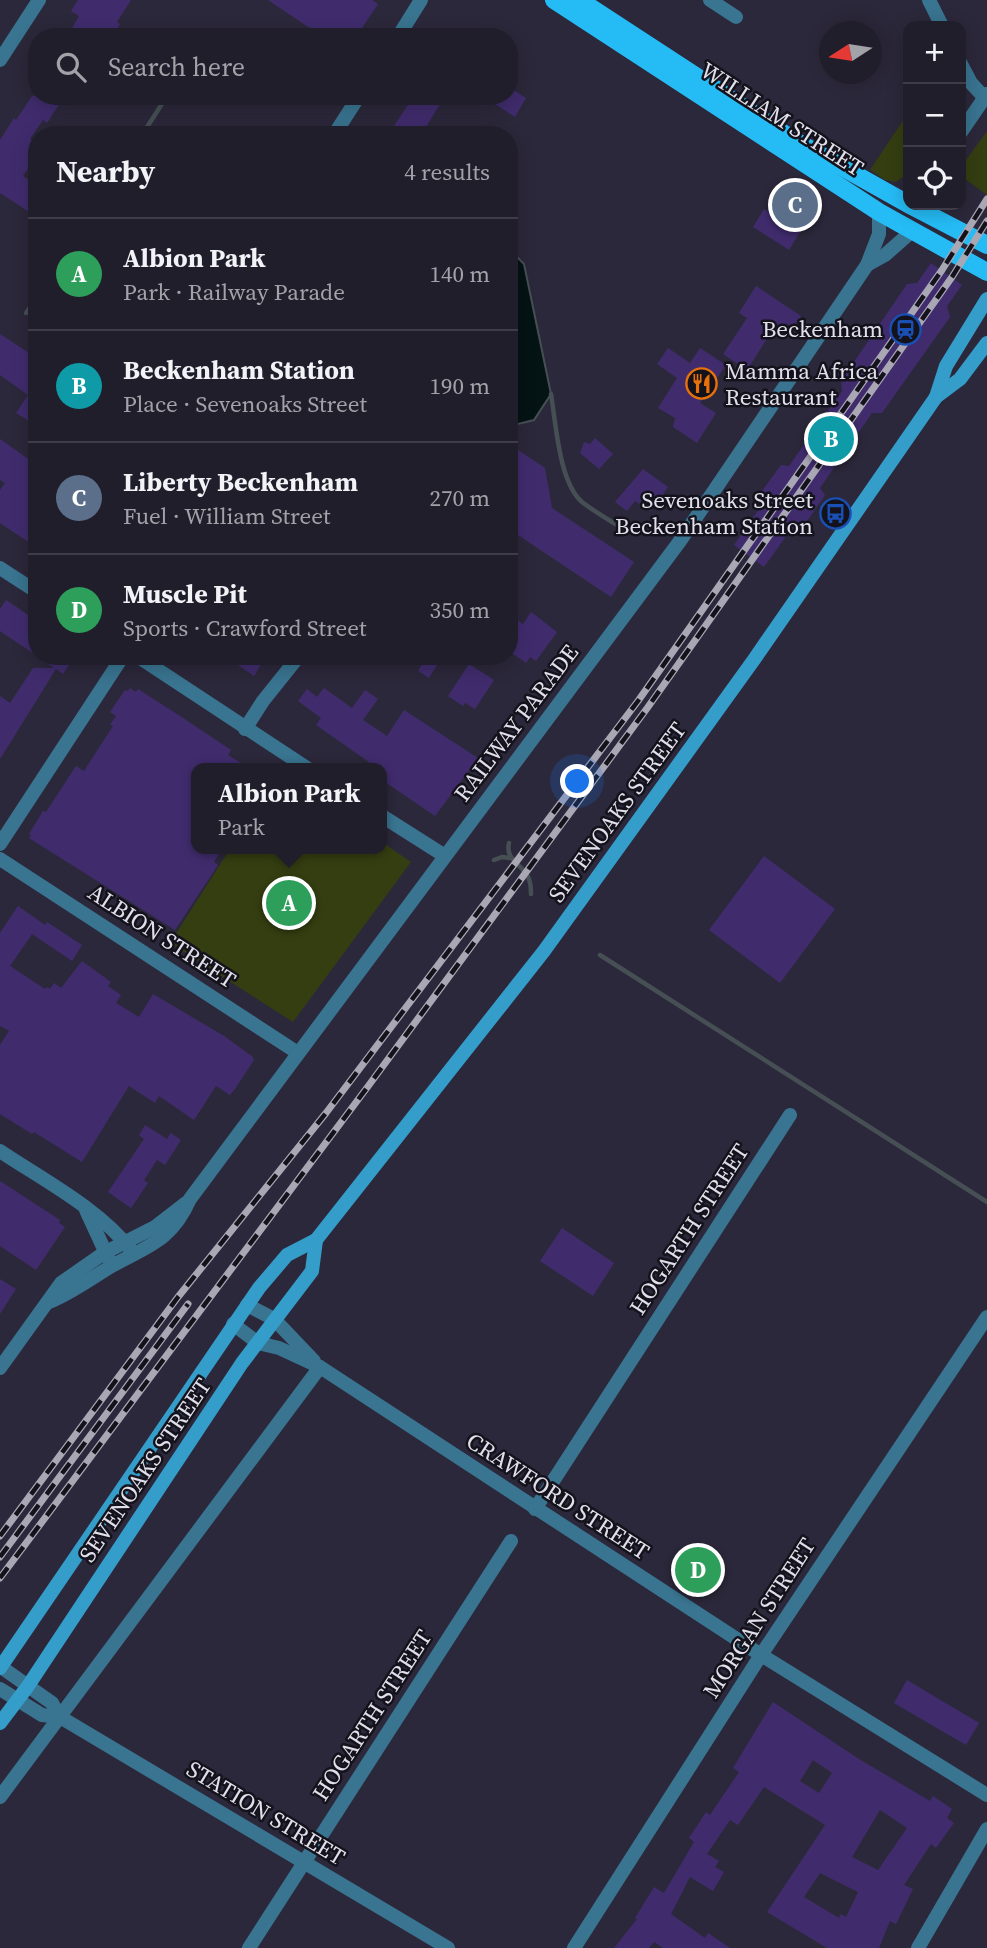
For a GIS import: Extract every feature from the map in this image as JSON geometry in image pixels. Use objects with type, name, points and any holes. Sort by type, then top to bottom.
[{"type":"main road","name":"WILLIAM STREET","points":[[554,0],[879,212],[987,272]]},
{"type":"main road","name":"WILLIAM STREET","points":[[579,0],[792,139],[903,197]]},
{"type":"main road","name":"WILLIAM STREET","points":[[937,213],[987,244]]},
{"type":"main road","name":"SEVENOAKS STREET","points":[[1,1668],[247,1305],[287,1255],[316,1240],[544,951],[753,661],[936,397],[946,366],[987,299]]},
{"type":"main road","name":"SEVENOAKS STREET","points":[[936,397],[960,379],[987,343]]},
{"type":"main road","name":"SEVENOAKS STREET","points":[[0,1723],[29,1686],[242,1363],[312,1271],[316,1240]]},
{"type":"street","points":[[0,60],[39,0]]},
{"type":"street","points":[[710,0],[736,18]]},
{"type":"street","points":[[929,0],[940,21]]},
{"type":"street","points":[[404,28],[422,1]]},
{"type":"street","points":[[966,74],[971,83],[986,96],[966,125]]},
{"type":"street","points":[[340,126],[353,105]]},
{"type":"street","name":"RAILWAY PARADE","points":[[50,1302],[135,1255],[166,1235],[181,1219],[190,1199],[680,541],[867,265],[881,227],[879,212]]},
{"type":"street","name":"RAILWAY PARADE","points":[[867,265],[885,255],[911,232]]},
{"type":"street","points":[[0,568],[28,586]]},
{"type":"street","points":[[0,844],[117,665]]},
{"type":"street","points":[[150,665],[299,763]]},
{"type":"street","points":[[246,729],[263,701],[292,665]]},
{"type":"street","points":[[387,819],[445,856]]},
{"type":"street","name":"ALBION STREET","points":[[0,859],[298,1053]]},
{"type":"street","name":"HOGARTH STREET","points":[[536,1509],[790,1115]]},
{"type":"street","points":[[0,1151],[84,1206],[125,1242],[135,1255]]},
{"type":"street","name":"RAILWAY PARADE","points":[[0,1368],[50,1302],[61,1283],[81,1266],[155,1227],[190,1199]]},
{"type":"street","points":[[84,1206],[112,1266]]},
{"type":"street","name":"CRAWFORD STREET","points":[[247,1305],[274,1320],[320,1367]]},
{"type":"street","name":"MORGAN STREET","points":[[575,1948],[761,1654],[987,1317]]},
{"type":"street","name":"CRAWFORD STREET","points":[[233,1324],[258,1343],[279,1348],[320,1367],[761,1654],[987,1795]]},
{"type":"street","points":[[0,1797],[320,1367]]},
{"type":"street","name":"HOGARTH STREET","points":[[250,1948],[511,1541]]},
{"type":"street","name":"STATION STREET","points":[[1,1668],[52,1703],[60,1717]]},
{"type":"street","name":"STATION STREET","points":[[0,1689],[42,1715],[60,1717],[448,1948]]},
{"type":"street","points":[[918,1948],[987,1829]]},
{"type":"green space","points":[[903,120],[903,177],[896,182],[885,180],[870,170]]},
{"type":"green space","points":[[987,131],[987,195],[966,180],[966,160]]},
{"type":"green space","points":[[387,845],[411,862],[293,1022],[170,943],[227,854],[387,854]]},
{"type":"shaded area","points":[[518,258],[524,264],[551,394],[534,420],[518,424]]},
{"type":"building","points":[[78,0],[131,0],[117,22],[120,24],[118,28],[72,28],[79,16],[71,11]]},
{"type":"building","points":[[268,0],[372,0],[378,4],[362,28],[310,28]]},
{"type":"building","points":[[518,93],[526,98],[515,117],[497,105],[518,105]]},
{"type":"building","points":[[28,102],[28,105],[59,105],[47,123],[43,120],[39,126],[28,126],[28,168],[23,176],[28,179],[28,211],[0,193],[0,140],[14,118],[16,120]]},
{"type":"building","points":[[408,105],[439,105],[427,126],[394,126]]},
{"type":"building","points":[[792,178],[819,195],[797,230],[800,232],[789,250],[753,227],[764,209],[770,213]]},
{"type":"building","points":[[931,263],[962,285],[947,306],[950,317],[882,413],[872,413],[820,488],[825,495],[799,533],[792,528],[764,567],[734,545],[761,506],[754,502],[781,465],[789,466],[842,391],[841,381],[907,284],[917,283]]},
{"type":"building","points":[[756,286],[801,316],[793,328],[786,323],[776,338],[770,334],[747,370],[723,354],[747,318],[739,313]]},
{"type":"building","points":[[0,334],[28,352],[28,395],[0,375]]},
{"type":"building","points":[[668,348],[690,363],[700,348],[726,365],[700,403],[716,413],[697,443],[673,427],[675,418],[658,408],[677,378],[657,364]]},
{"type":"building","points":[[28,395],[28,420],[16,413]]},
{"type":"building","points":[[595,438],[613,454],[599,469],[580,453],[584,442],[590,444]]},
{"type":"building","points":[[0,439],[28,459],[28,542],[0,523],[0,490],[5,483],[0,480]]},
{"type":"building","points":[[518,450],[545,468],[552,508],[634,562],[611,597],[518,535]]},
{"type":"building","points":[[643,469],[668,487],[651,511],[635,501],[627,511],[615,502]]},
{"type":"building","points":[[6,600],[28,615],[28,650],[0,631],[0,609]]},
{"type":"building","points":[[531,612],[557,632],[536,661],[530,657],[526,663],[518,657],[518,620],[523,624]]},
{"type":"building","points":[[50,665],[69,665],[63,674],[56,669],[0,759],[0,696],[10,703],[33,668],[54,668]]},
{"type":"building","points":[[238,665],[261,665],[254,676]]},
{"type":"building","points":[[422,665],[437,665],[429,678],[418,671]]},
{"type":"building","points":[[468,665],[494,680],[475,709],[465,703],[463,706],[448,696]]},
{"type":"building","points":[[130,688],[136,692],[138,689],[231,750],[228,755],[241,763],[191,763],[191,854],[219,854],[214,862],[218,865],[175,930],[29,838],[43,811],[46,812],[76,766],[84,771],[113,726],[110,725],[116,716],[110,712],[125,690]]},
{"type":"building","points":[[324,688],[352,708],[365,690],[378,699],[363,720],[387,736],[404,710],[478,758],[435,816],[387,783],[387,763],[368,763],[316,725],[321,718],[298,701],[307,689],[317,697]]},
{"type":"building","points":[[764,856],[835,909],[780,983],[709,930]]},
{"type":"building","points":[[18,906],[45,925],[47,922],[82,945],[72,961],[32,934],[10,966],[45,989],[50,989],[54,983],[61,988],[82,961],[111,982],[108,986],[121,995],[116,1003],[139,1017],[153,994],[224,1036],[253,1057],[254,1060],[230,1095],[216,1086],[194,1120],[159,1096],[155,1103],[129,1086],[82,1162],[0,1114],[0,1045],[9,1031],[0,1026],[0,933]]},
{"type":"building","points":[[145,1125],[167,1139],[171,1133],[181,1140],[165,1165],[157,1160],[144,1180],[148,1183],[131,1208],[108,1192],[144,1139],[139,1135]]},
{"type":"building","points":[[0,1181],[60,1220],[59,1223],[65,1227],[36,1270],[0,1246]]},
{"type":"building","points":[[562,1228],[614,1263],[593,1296],[540,1261]]},
{"type":"building","points":[[0,1279],[16,1289],[0,1314]]},
{"type":"building","points":[[907,1680],[979,1723],[966,1745],[894,1703]]},
{"type":"building","points":[[773,1702],[859,1759],[930,1801],[933,1796],[952,1809],[947,1818],[954,1823],[936,1848],[931,1844],[904,1885],[913,1889],[896,1924],[890,1921],[879,1948],[827,1948],[767,1912],[825,1825],[764,1787],[738,1825],[730,1820],[707,1854],[719,1861],[715,1867],[724,1872],[713,1891],[690,1877],[671,1914],[705,1938],[708,1933],[730,1948],[663,1948],[654,1942],[649,1948],[614,1948],[637,1919],[635,1918],[654,1887],[664,1893],[694,1842],[689,1838],[706,1812],[710,1815],[739,1772],[733,1768]],"holes":[[[813,1760],[832,1773],[819,1793],[800,1781]],[[880,1810],[907,1828],[878,1870],[852,1857]],[[820,1873],[858,1892],[846,1917],[841,1914],[839,1918],[804,1897]]]},
{"type":"waterway","points":[[148,126],[161,105]]},
{"type":"waterway","points":[[551,394],[563,467],[574,493],[587,506],[628,532]]},
{"type":"waterway","points":[[509,843],[509,854],[529,879],[531,894]]},
{"type":"waterway","points":[[494,860],[510,858]]},
{"type":"waterway","points":[[600,955],[987,1202]]},
{"type":"railway","points":[[0,1536],[178,1297],[326,1113],[638,701],[942,270],[987,199]]},
{"type":"railway","points":[[0,1578],[648,707],[952,277],[987,221]]},
{"type":"railway","points":[[0,1557],[188,1304]]},
{"type":"place","name":"Liberty Beckenham","points":[[795,205]]},
{"type":"place","name":"Beckenham","points":[[906,329]]},
{"type":"place","name":"Mamma Africa Restaurant","points":[[702,384]]},
{"type":"place","name":"Beckenham Station","points":[[831,439]]},
{"type":"place","name":"Sevenoaks Street Beckenham Station","points":[[836,513]]},
{"type":"place","name":"Albion Park","points":[[289,903]]},
{"type":"place","name":"Muscle Pit","points":[[698,1570]]}]
